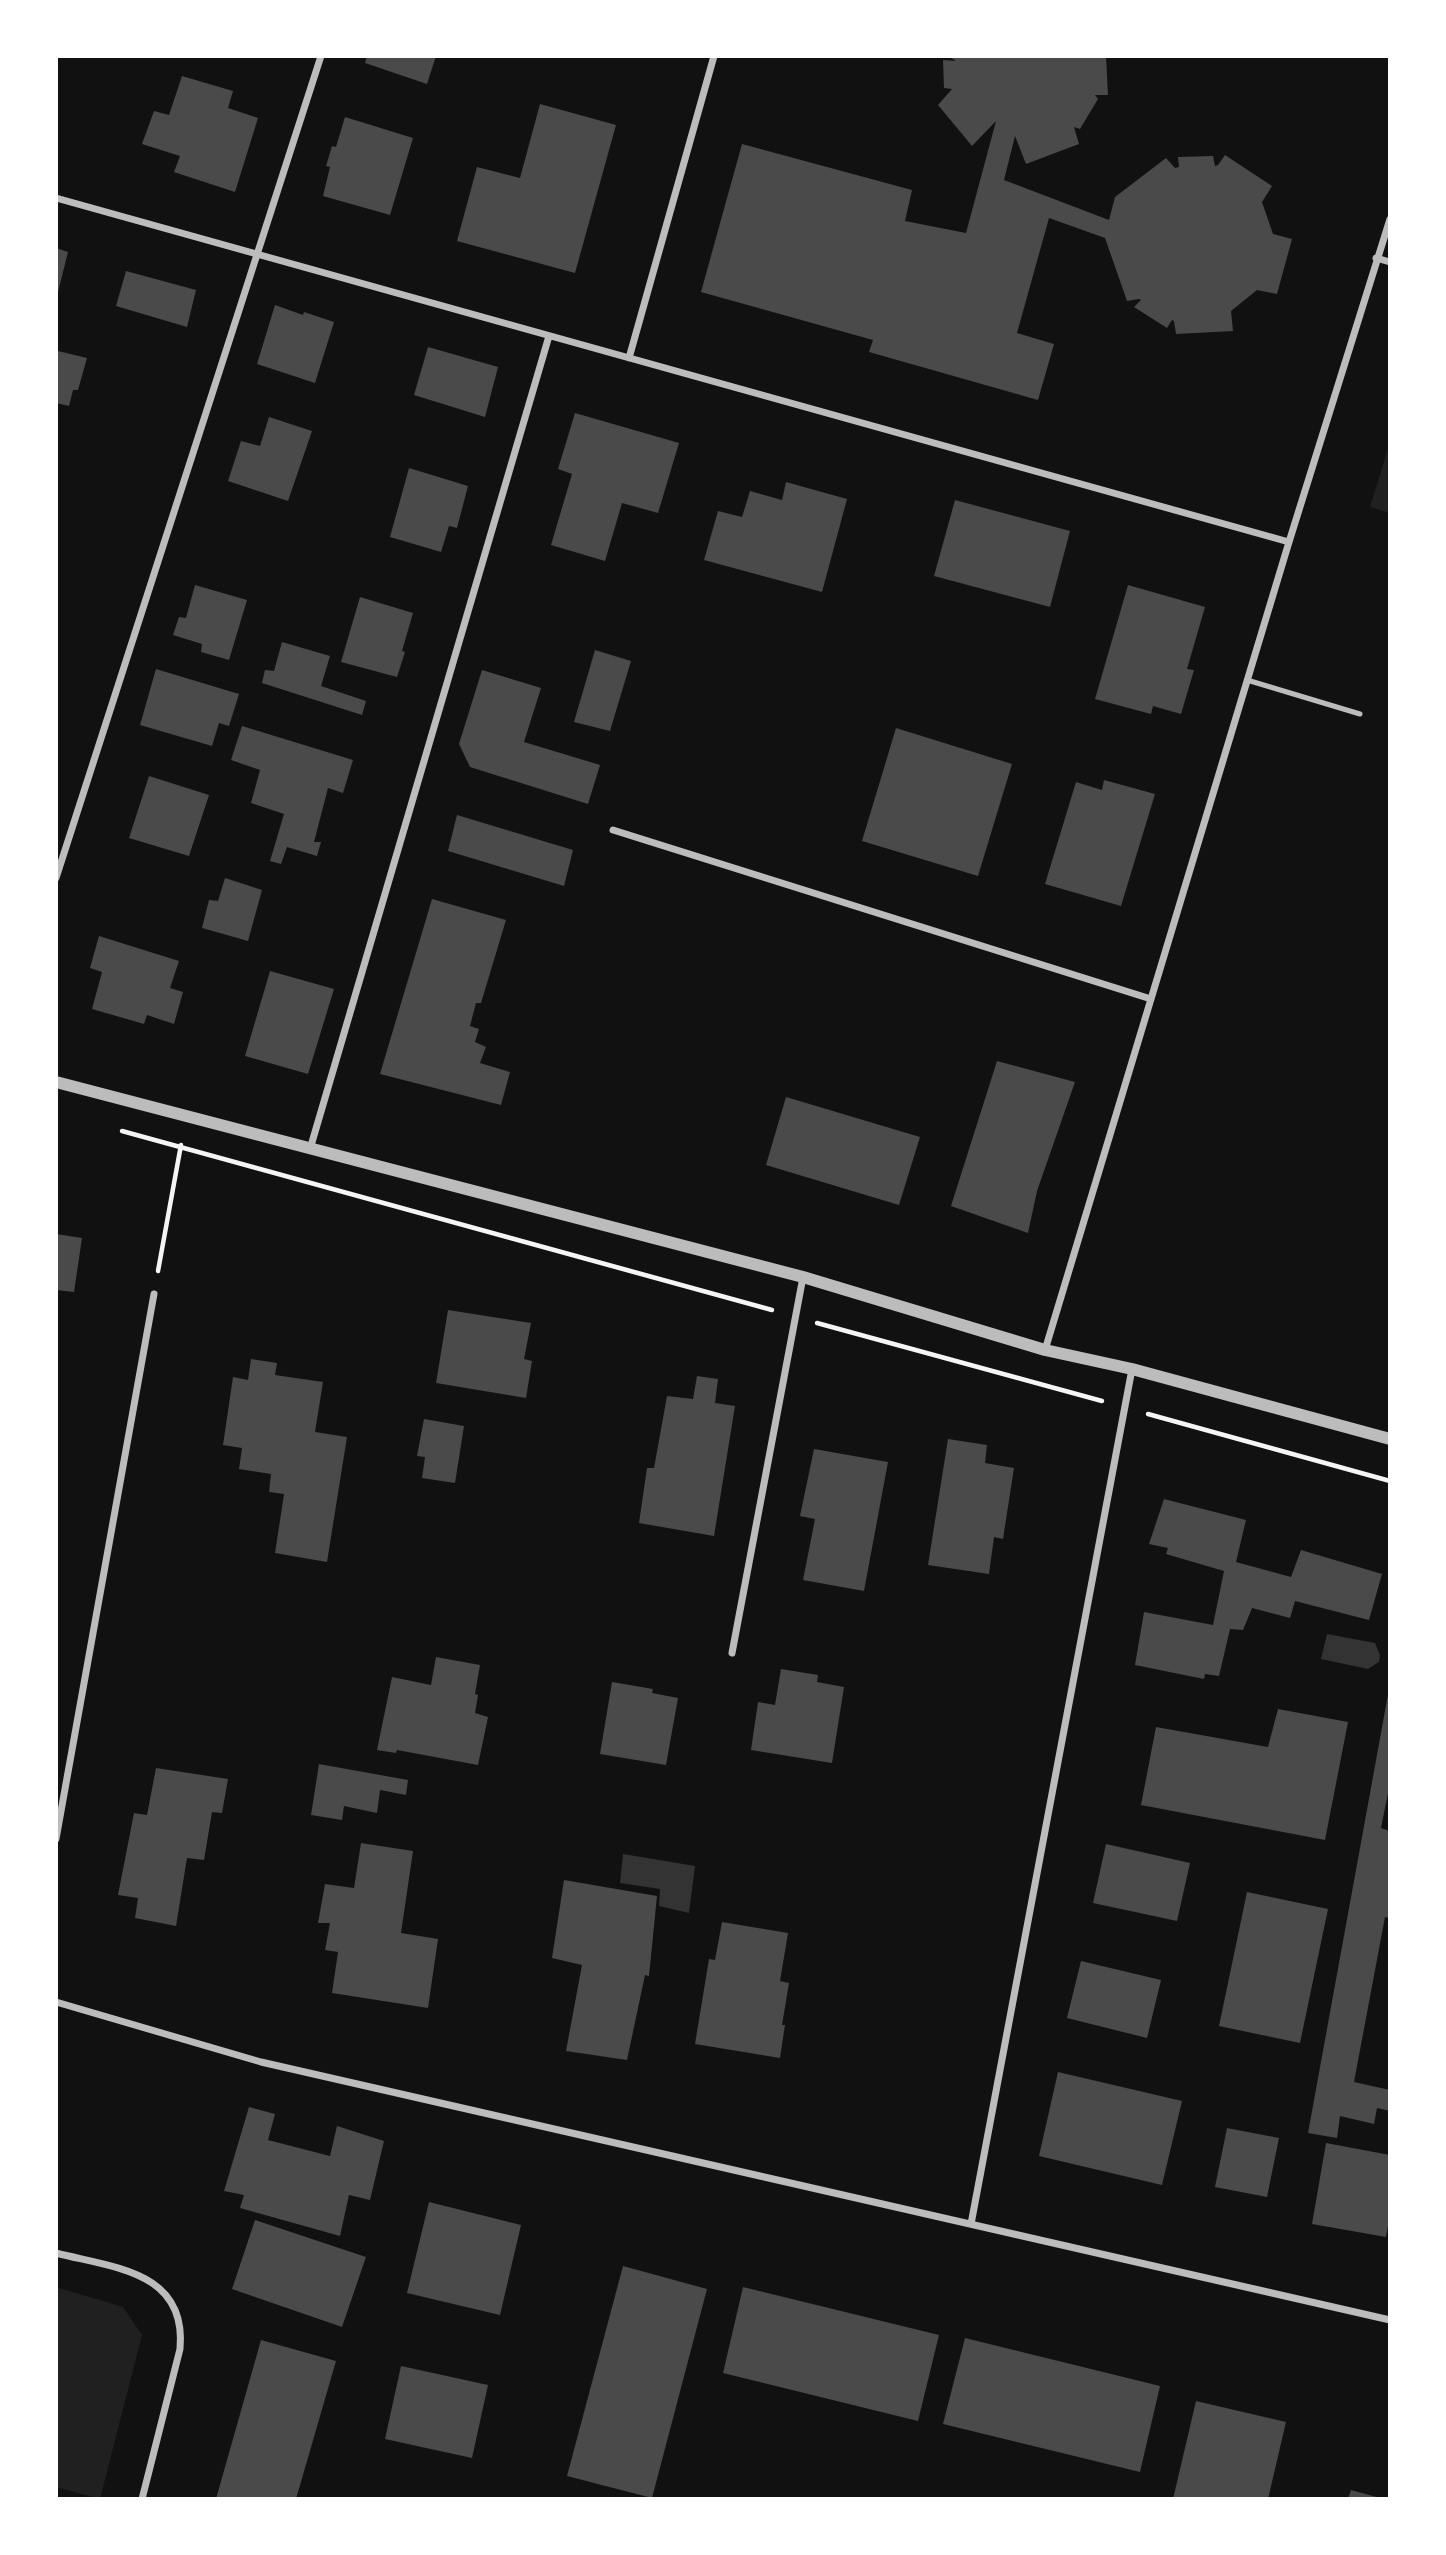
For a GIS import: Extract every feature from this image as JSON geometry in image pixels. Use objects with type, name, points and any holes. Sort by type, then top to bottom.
[{"type":"street","points":[[56,878],[321,56]]},
{"type":"street","points":[[629,358],[714,56]]},
{"type":"street","points":[[56,198],[1289,542]]},
{"type":"street","points":[[1045,1350],[1289,542],[1390,219]]},
{"type":"street","points":[[1377,258],[1390,262]]},
{"type":"street","points":[[310,1149],[549,336]]},
{"type":"street","points":[[613,830],[1151,999]]},
{"type":"street","points":[[56,1082],[803,1277],[1045,1350],[1132,1369],[1390,1439]]},
{"type":"street","points":[[732,1653],[803,1277]]},
{"type":"street","points":[[56,1839],[154,1294]]},
{"type":"street","points":[[971,2224],[1132,1369]]},
{"type":"street","points":[[56,2002],[261,2062],[1390,2320]]},
{"type":"street","points":[[56,2253],[135,2274],[153,2282],[168,2295],[177,2312],[182,2330],[180,2349],[142,2499]]},
{"type":"lane","points":[[1247,680],[1360,714]]},
{"type":"path","points":[[154,1294],[186,1116]]},
{"type":"path","points":[[118,1130],[1390,1480]]},
{"type":"shaded area","points":[[1390,442],[1390,513],[1370,507]]},
{"type":"shaded area","points":[[1327,1634],[1375,1643],[1380,1655],[1379,1662],[1368,1669],[1321,1659]]},
{"type":"shaded area","points":[[623,1854],[695,1866],[689,1913],[659,1906],[660,1889],[620,1883]]},
{"type":"shaded area","points":[[56,2287],[123,2307],[142,2335],[100,2499],[56,2487]]},
{"type":"building","points":[[367,56],[436,56],[427,84],[365,63]]},
{"type":"building","points":[[948,56],[1106,56],[1108,95],[1095,95],[1098,99],[1080,129],[1074,127],[1079,144],[1026,164],[1015,136],[1004,180],[1109,220],[1115,197],[1166,158],[1175,168],[1179,167],[1178,157],[1213,156],[1215,166],[1225,155],[1272,186],[1262,202],[1273,234],[1292,239],[1277,294],[1257,290],[1231,311],[1233,331],[1176,334],[1174,321],[1172,320],[1167,328],[1134,307],[1141,300],[1127,301],[1105,238],[1049,218],[1017,333],[1054,344],[1038,400],[869,352],[873,340],[701,292],[742,144],[912,190],[905,221],[966,233],[996,121],[972,146],[938,105],[952,89],[944,88],[943,60],[956,61]]},
{"type":"building","points":[[182,76],[233,91],[228,108],[258,118],[235,192],[174,172],[180,156],[142,144],[154,111],[169,115]]},
{"type":"building","points":[[540,104],[616,125],[575,273],[457,241],[477,167],[520,178]]},
{"type":"building","points":[[345,117],[413,138],[390,215],[323,196],[330,167],[326,166],[332,146],[336,147]]},
{"type":"building","points":[[56,248],[68,252],[57,296],[56,295]]},
{"type":"building","points":[[126,271],[196,290],[187,327],[116,306]]},
{"type":"building","points":[[275,305],[334,322],[315,383],[257,364]]},
{"type":"building","points":[[428,347],[498,367],[485,417],[414,395]]},
{"type":"building","points":[[58,351],[87,358],[78,390],[73,390],[69,406],[56,403]]},
{"type":"building","points":[[575,413],[679,443],[658,513],[622,503],[605,561],[551,545],[572,474],[558,469]]},
{"type":"building","points":[[269,417],[312,431],[288,501],[228,481],[241,441],[260,446]]},
{"type":"building","points":[[409,468],[468,486],[457,528],[449,526],[441,552],[390,537]]},
{"type":"building","points":[[786,482],[847,499],[822,592],[704,560],[718,511],[742,517],[750,491],[782,500]]},
{"type":"building","points":[[955,500],[1070,531],[1050,607],[934,576]]},
{"type":"building","points":[[195,585],[247,600],[229,660],[201,652],[202,644],[173,635],[179,617],[186,618]]},
{"type":"building","points":[[1128,585],[1205,607],[1187,669],[1194,670],[1181,714],[1153,706],[1151,714],[1095,699]]},
{"type":"building","points":[[360,597],[413,613],[397,677],[341,662]]},
{"type":"building","points":[[282,642],[330,656],[321,686],[366,701],[362,715],[262,683],[265,670],[274,671]]},
{"type":"building","points":[[595,650],[631,661],[610,731],[574,722]]},
{"type":"building","points":[[156,669],[239,694],[229,726],[219,723],[212,746],[140,725]]},
{"type":"building","points":[[482,670],[541,688],[524,742],[600,765],[588,804],[470,767],[459,744]]},
{"type":"building","points":[[242,726],[353,760],[343,793],[328,788],[314,842],[321,842],[317,856],[287,847],[281,864],[270,861],[284,814],[251,803],[260,770],[231,760]]},
{"type":"building","points":[[896,728],[1012,764],[978,876],[862,841]]},
{"type":"building","points":[[149,776],[209,795],[189,856],[129,838]]},
{"type":"building","points":[[1104,780],[1155,794],[1121,906],[1045,884],[1076,782],[1102,790]]},
{"type":"building","points":[[457,815],[573,850],[564,886],[448,851]]},
{"type":"building","points":[[225,878],[262,890],[248,941],[202,928],[209,900],[218,901]]},
{"type":"building","points":[[432,899],[506,920],[481,1003],[476,1003],[470,1026],[479,1029],[475,1042],[486,1047],[480,1063],[510,1072],[501,1105],[380,1074]]},
{"type":"building","points":[[99,936],[179,961],[170,988],[183,992],[174,1024],[147,1015],[144,1024],[92,1009],[102,972],[90,968]]},
{"type":"building","points":[[270,971],[334,989],[308,1074],[245,1056]]},
{"type":"building","points":[[997,1061],[1075,1082],[1037,1191],[1028,1233],[951,1206]]},
{"type":"building","points":[[786,1097],[920,1137],[899,1205],[766,1165]]},
{"type":"building","points":[[56,1234],[82,1238],[74,1292],[56,1290]]},
{"type":"building","points":[[448,1310],[531,1323],[524,1359],[532,1361],[526,1398],[436,1383]]},
{"type":"building","points":[[251,1359],[277,1363],[275,1375],[323,1382],[315,1432],[347,1437],[327,1562],[275,1553],[284,1494],[269,1492],[271,1474],[239,1469],[242,1448],[223,1445],[233,1377],[248,1380]]},
{"type":"building","points":[[697,1376],[718,1379],[715,1403],[735,1406],[714,1536],[639,1523],[647,1468],[654,1468],[667,1396],[693,1399]]},
{"type":"building","points":[[424,1419],[464,1426],[455,1483],[422,1478],[425,1457],[417,1456]]},
{"type":"building","points":[[948,1439],[987,1445],[985,1463],[1014,1468],[1003,1539],[994,1537],[989,1574],[928,1565]]},
{"type":"building","points":[[814,1449],[888,1462],[864,1591],[803,1580],[815,1519],[800,1516]]},
{"type":"building","points":[[1164,1499],[1246,1520],[1236,1562],[1291,1577],[1301,1550],[1382,1574],[1369,1620],[1295,1601],[1290,1618],[1252,1608],[1243,1630],[1230,1629],[1219,1676],[1205,1674],[1204,1679],[1135,1665],[1144,1612],[1213,1625],[1224,1571],[1166,1554],[1168,1548],[1149,1544]]},
{"type":"building","points":[[436,1657],[480,1665],[475,1713],[488,1717],[478,1765],[397,1750],[396,1753],[377,1750],[392,1677],[431,1685]]},
{"type":"building","points":[[781,1669],[818,1675],[817,1682],[844,1687],[832,1763],[751,1750],[758,1702],[775,1705]]},
{"type":"building","points":[[612,1682],[653,1689],[652,1693],[678,1698],[666,1765],[600,1754]]},
{"type":"building","points":[[1389,1689],[1390,1783],[1381,1828],[1390,1831],[1390,1918],[1385,1917],[1354,2082],[1390,2090],[1390,2111],[1377,2108],[1374,2124],[1340,2116],[1337,2138],[1308,2133]]},
{"type":"building","points":[[1278,1709],[1348,1722],[1325,1840],[1141,1805],[1156,1727],[1268,1747]]},
{"type":"building","points":[[319,1764],[408,1780],[406,1795],[380,1790],[377,1813],[344,1806],[342,1820],[311,1815]]},
{"type":"building","points":[[156,1768],[228,1779],[222,1813],[212,1812],[204,1860],[187,1858],[176,1926],[135,1918],[138,1898],[118,1895],[134,1813],[147,1815]]},
{"type":"building","points":[[361,1843],[413,1851],[401,1933],[438,1939],[428,2008],[332,1993],[338,1952],[325,1950],[330,1923],[318,1923],[325,1884],[354,1888]]},
{"type":"building","points":[[1106,1844],[1190,1863],[1177,1921],[1093,1903]]},
{"type":"building","points":[[564,1880],[657,1896],[649,1976],[645,1975],[627,2060],[566,2051],[582,1965],[552,1958]]},
{"type":"building","points":[[1247,1892],[1328,1909],[1300,2043],[1219,2026]]},
{"type":"building","points":[[722,1922],[788,1933],[780,1981],[789,1983],[780,2058],[695,2044],[709,1959],[715,1960]]},
{"type":"building","points":[[1081,1961],[1161,1980],[1147,2038],[1067,2018]]},
{"type":"building","points":[[1058,2072],[1182,2101],[1162,2185],[1039,2156]]},
{"type":"building","points":[[249,2107],[275,2114],[268,2140],[330,2156],[337,2126],[384,2141],[370,2200],[349,2195],[340,2236],[240,2208],[244,2195],[224,2191]]},
{"type":"building","points":[[1227,2128],[1279,2138],[1267,2197],[1215,2187]]},
{"type":"building","points":[[1326,2143],[1390,2155],[1390,2215],[1386,2237],[1312,2224]]},
{"type":"building","points":[[429,2202],[521,2225],[500,2315],[407,2293]]},
{"type":"building","points":[[255,2220],[366,2257],[342,2327],[232,2289]]},
{"type":"building","points":[[623,2266],[707,2289],[652,2498],[567,2476]]},
{"type":"building","points":[[743,2287],[939,2335],[918,2421],[723,2373]]},
{"type":"building","points":[[965,2338],[1160,2386],[1140,2472],[943,2424]]},
{"type":"building","points":[[261,2340],[336,2361],[296,2499],[216,2499]]},
{"type":"building","points":[[401,2366],[488,2385],[472,2458],[385,2439]]},
{"type":"building","points":[[1196,2401],[1286,2422],[1268,2499],[1173,2499]]},
{"type":"building","points":[[1351,2490],[1380,2498],[1380,2499],[1348,2499]]}]
